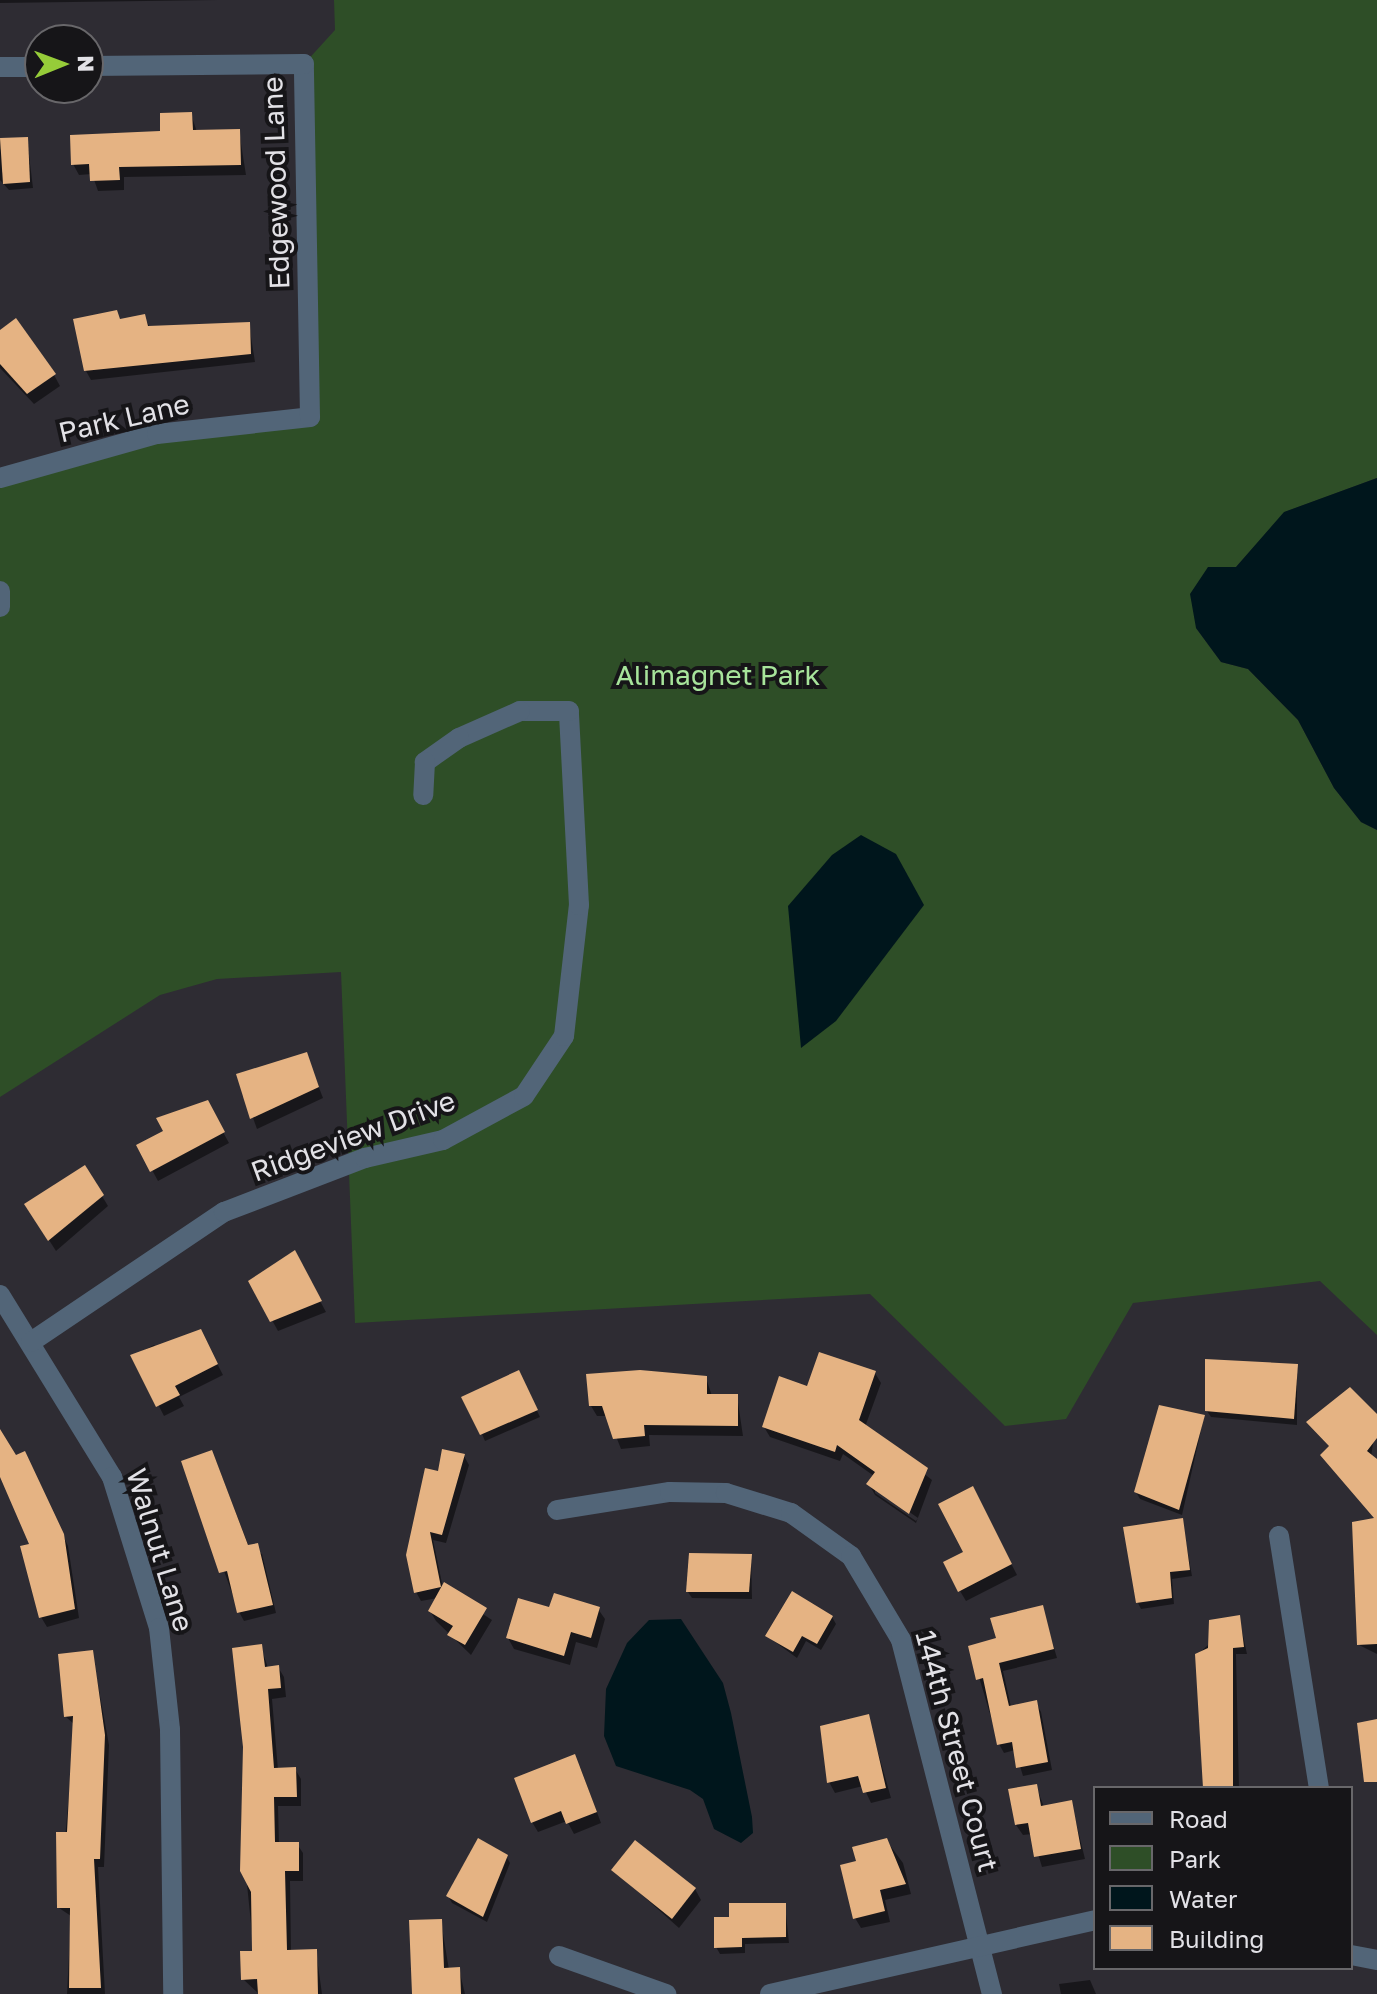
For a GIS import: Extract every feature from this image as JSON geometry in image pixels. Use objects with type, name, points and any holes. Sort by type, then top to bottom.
[{"type":"street","name":"Edgewood Lane","points":[[104,66],[304,64],[310,417]]},
{"type":"street","points":[[0,67],[24,67]]},
{"type":"street","name":"Park Lane","points":[[0,478],[157,434],[310,417]]},
{"type":"street","points":[[0,591],[0,607]]},
{"type":"street","name":"Ridgeview Drive","points":[[31,1342],[224,1212],[365,1158],[443,1140],[524,1096],[564,1036],[579,905],[569,711],[520,711],[459,738],[425,762],[423,795]]},
{"type":"street","name":"Walnut Lane","points":[[0,1295],[112,1477],[159,1628],[170,1730],[173,1994]]},
{"type":"street","name":"144th Street Court","points":[[557,1510],[670,1492],[726,1493],[791,1513],[851,1556],[901,1640],[992,1994]]},
{"type":"street","points":[[1279,1536],[1319,1786]]},
{"type":"street","points":[[770,1994],[980,1943],[1093,1920]]},
{"type":"street","points":[[1353,1955],[1377,1960]]},
{"type":"street","points":[[559,1956],[666,1994]]},
{"type":"green space","name":"Alimagnet Park","points":[[334,0],[1377,0],[1377,478],[1285,512],[1236,567],[1208,567],[1196,628],[1221,662],[1248,669],[1298,720],[1334,788],[1361,822],[1377,830],[1377,1335],[1320,1281],[1133,1303],[1066,1419],[1005,1426],[870,1294],[355,1323],[341,972],[217,979],[160,995],[0,1097],[0,478],[157,434],[310,417],[304,64],[335,30]]},
{"type":"water","points":[[1377,478],[1377,830],[1361,822],[1334,788],[1298,720],[1248,669],[1221,662],[1196,628],[1190,594],[1208,567],[1236,567],[1284,512]]},
{"type":"water","points":[[861,835],[896,854],[924,905],[836,1021],[801,1048],[788,906],[832,855]]},
{"type":"water","points":[[681,1619],[723,1683],[752,1817],[753,1833],[741,1843],[714,1829],[703,1799],[690,1790],[616,1766],[604,1736],[606,1689],[627,1643],[649,1620]]},
{"type":"building","points":[[192,112],[193,130],[240,129],[241,165],[119,167],[120,180],[90,181],[89,164],[71,165],[70,135],[160,131],[160,113]]},
{"type":"building","points":[[28,137],[30,182],[3,184],[0,138]]},
{"type":"building","points":[[117,310],[120,319],[145,314],[148,326],[250,322],[251,354],[84,371],[73,319]]},
{"type":"building","points":[[16,318],[56,374],[27,394],[0,364],[0,330]]},
{"type":"building","points":[[307,1052],[319,1087],[250,1119],[236,1074]]},
{"type":"building","points":[[208,1100],[225,1132],[150,1172],[136,1145],[163,1131],[156,1118]]},
{"type":"building","points":[[85,1165],[104,1195],[48,1241],[24,1204]]},
{"type":"building","points":[[295,1250],[322,1301],[270,1322],[248,1281]]},
{"type":"building","points":[[201,1329],[218,1364],[175,1386],[180,1395],[156,1407],[130,1355]]},
{"type":"building","points":[[819,1352],[876,1371],[859,1420],[928,1468],[909,1514],[866,1484],[875,1472],[837,1445],[835,1452],[762,1427],[779,1376],[807,1386]]},
{"type":"building","points":[[1205,1359],[1298,1364],[1294,1419],[1205,1411]]},
{"type":"building","points":[[519,1370],[538,1410],[480,1435],[461,1397]]},
{"type":"building","points":[[640,1370],[707,1376],[707,1394],[738,1394],[738,1426],[644,1425],[645,1436],[613,1439],[602,1406],[589,1406],[586,1374]]},
{"type":"building","points":[[1350,1387],[1377,1414],[1377,1438],[1367,1451],[1377,1459],[1377,1644],[1357,1645],[1352,1522],[1374,1518],[1320,1455],[1329,1446],[1306,1422]]},
{"type":"building","points":[[1159,1405],[1205,1415],[1179,1510],[1134,1492]]},
{"type":"building","points":[[0,1429],[16,1455],[25,1451],[64,1534],[75,1609],[39,1618],[20,1546],[29,1544],[0,1477]]},
{"type":"building","points":[[442,1449],[465,1454],[442,1535],[430,1532],[441,1587],[414,1593],[406,1555],[425,1468],[438,1471]]},
{"type":"building","points":[[212,1450],[248,1545],[258,1543],[273,1605],[237,1613],[227,1571],[219,1573],[181,1461]]},
{"type":"building","points":[[973,1486],[1012,1564],[958,1592],[943,1562],[963,1552],[938,1504]]},
{"type":"building","points":[[1183,1518],[1190,1570],[1170,1572],[1172,1598],[1136,1603],[1123,1527]]},
{"type":"building","points":[[689,1553],[752,1554],[749,1592],[686,1592]]},
{"type":"building","points":[[444,1582],[487,1608],[465,1645],[447,1635],[453,1626],[428,1611]]},
{"type":"building","points":[[792,1591],[833,1616],[817,1644],[802,1636],[793,1652],[765,1636]]},
{"type":"building","points":[[554,1593],[600,1607],[591,1638],[571,1632],[564,1656],[506,1638],[518,1598],[549,1607]]},
{"type":"building","points":[[1043,1605],[1054,1649],[999,1663],[1009,1706],[1037,1700],[1048,1762],[1016,1768],[1012,1742],[997,1745],[983,1678],[976,1680],[968,1646],[996,1638],[990,1618]]},
{"type":"building","points":[[1240,1615],[1244,1647],[1233,1648],[1233,1786],[1203,1786],[1195,1654],[1208,1648],[1209,1620]]},
{"type":"building","points":[[262,1644],[265,1667],[279,1665],[281,1688],[268,1689],[274,1768],[296,1767],[297,1797],[274,1797],[275,1842],[299,1842],[299,1871],[285,1871],[287,1950],[317,1949],[318,1994],[258,1994],[257,1979],[241,1980],[240,1951],[252,1951],[251,1892],[240,1871],[243,1747],[232,1648]]},
{"type":"building","points":[[93,1650],[105,1735],[100,1859],[94,1859],[101,1988],[69,1988],[70,1908],[57,1908],[56,1832],[67,1832],[73,1716],[64,1717],[58,1654]]},
{"type":"building","points":[[869,1714],[886,1788],[863,1793],[858,1776],[827,1783],[820,1726]]},
{"type":"building","points":[[1377,1719],[1377,1782],[1364,1782],[1357,1723]]},
{"type":"building","points":[[575,1754],[597,1812],[566,1824],[561,1811],[531,1823],[514,1778]]},
{"type":"building","points":[[1037,1784],[1041,1806],[1072,1800],[1081,1849],[1034,1857],[1028,1823],[1015,1825],[1008,1789]]},
{"type":"building","points":[[478,1838],[508,1855],[483,1917],[446,1896]]},
{"type":"building","points":[[887,1838],[906,1884],[880,1890],[885,1911],[853,1919],[840,1865],[856,1861],[852,1847]]},
{"type":"building","points":[[635,1840],[696,1888],[672,1919],[611,1870]]},
{"type":"building","points":[[729,1903],[786,1903],[786,1937],[742,1938],[742,1947],[714,1948],[714,1917],[729,1917]]},
{"type":"building","points":[[442,1919],[444,1968],[460,1967],[461,1994],[412,1994],[409,1920]]}]
